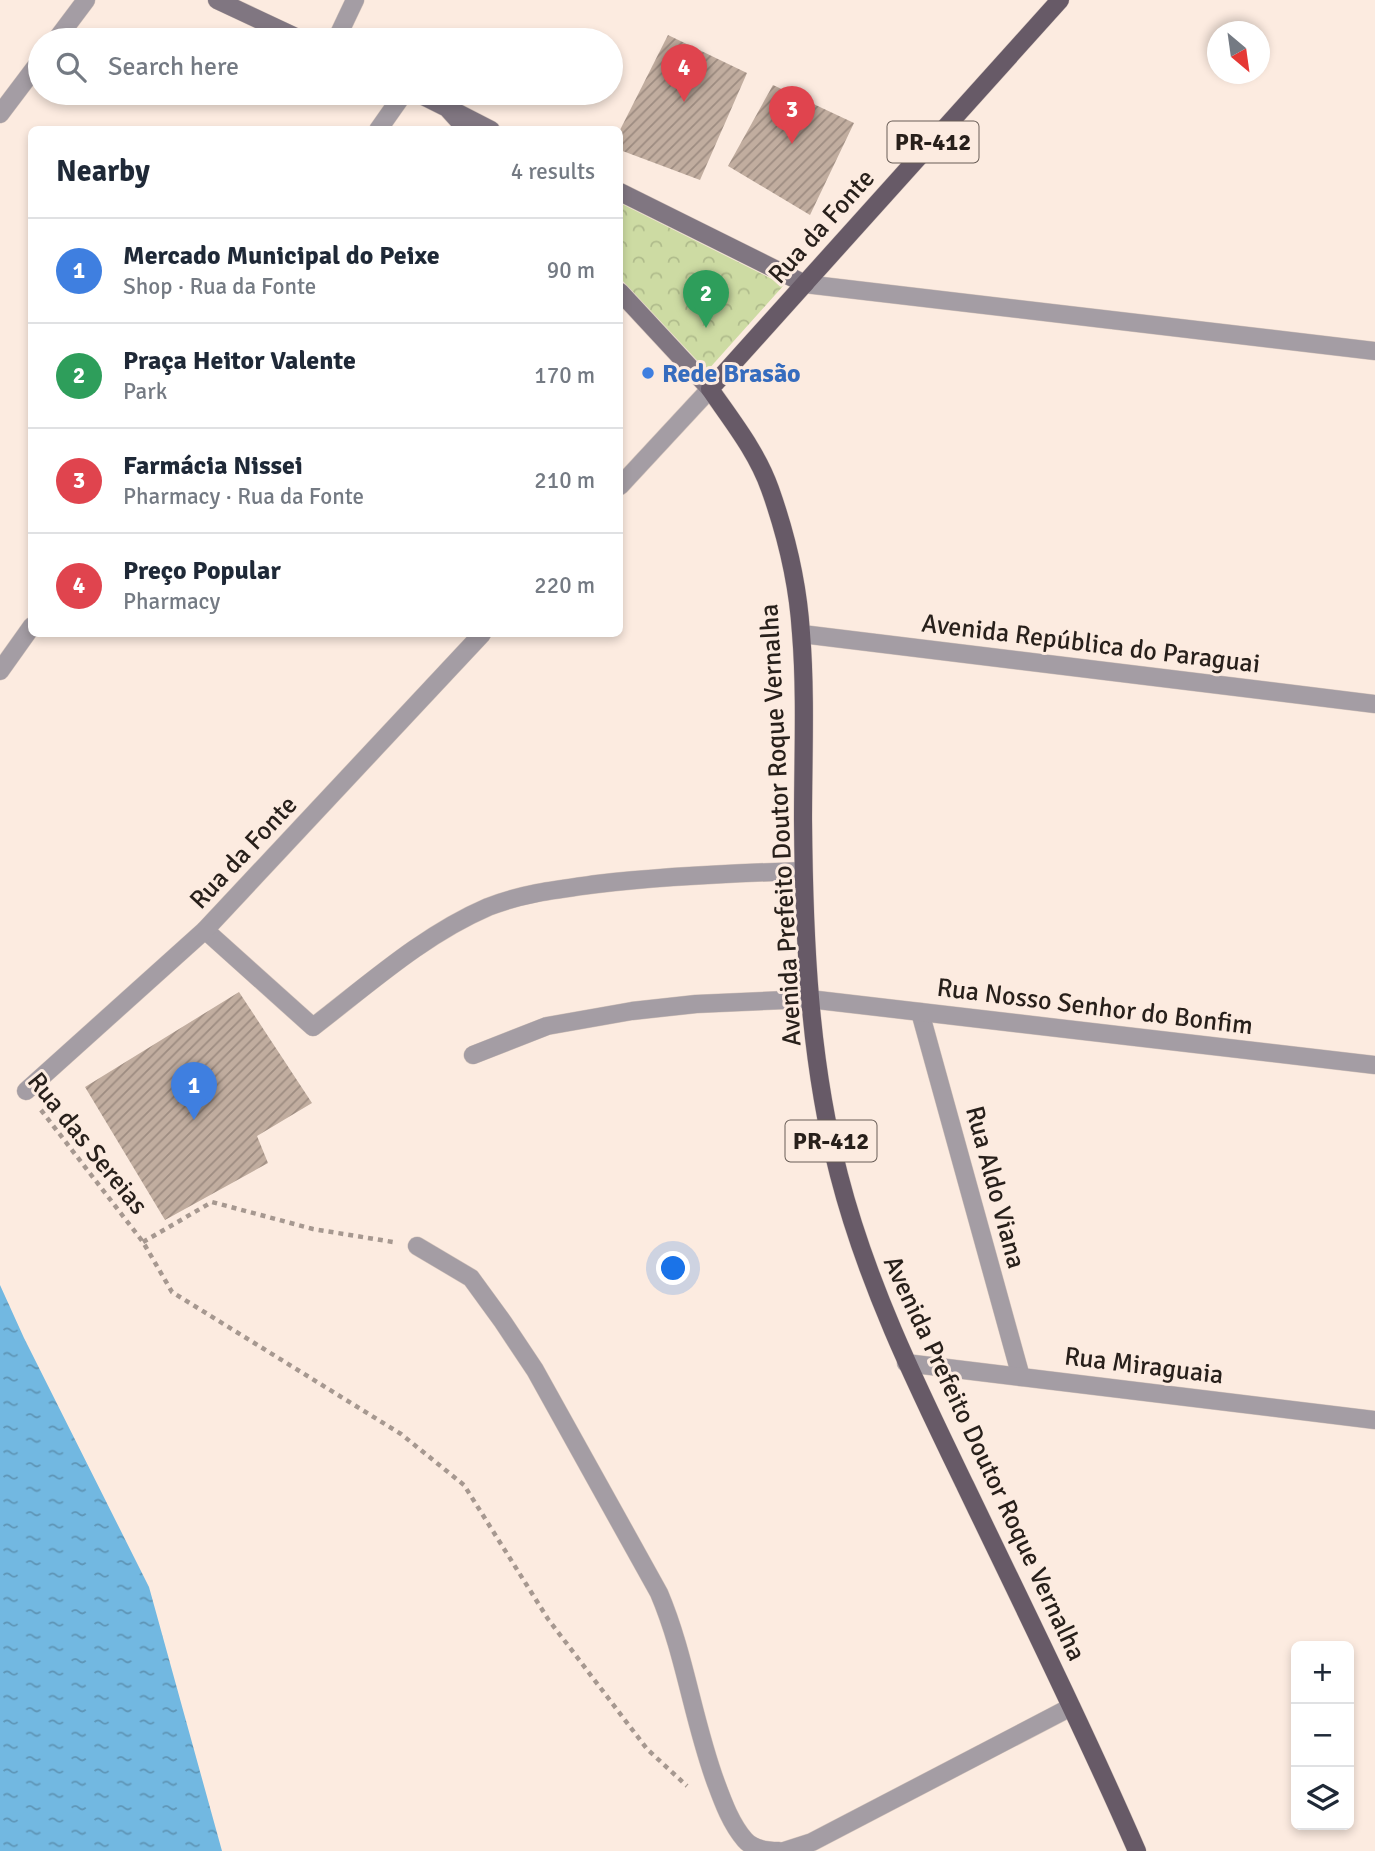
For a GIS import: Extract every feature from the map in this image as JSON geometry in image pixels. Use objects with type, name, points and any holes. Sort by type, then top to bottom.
[{"type":"main road","name":"Rua da Fonte","points":[[710,389],[1060,0]]},
{"type":"main road","name":"Avenida Prefeito Doutor Roque Vernalha","points":[[710,389],[749,445],[770,488],[795,582],[802,634],[803,871],[809,999],[824,1105],[854,1229],[876,1293],[906,1363],[1137,1851]]},
{"type":"street","points":[[65,28],[86,0]]},
{"type":"street","points":[[217,0],[276,28]]},
{"type":"street","points":[[342,28],[355,0]]},
{"type":"street","points":[[0,114],[28,77]]},
{"type":"street","points":[[381,126],[396,105]]},
{"type":"street","points":[[441,105],[483,126]]},
{"type":"street","points":[[447,108],[463,126]]},
{"type":"street","points":[[623,193],[805,284],[1375,351]]},
{"type":"street","name":"Avenida Prefeito Doutor Roque Vernalha","points":[[623,295],[710,389]]},
{"type":"street","name":"Rua da Fonte","points":[[623,483],[710,389]]},
{"type":"street","points":[[0,671],[28,632]]},
{"type":"street","name":"Avenida República do Paraguai","points":[[802,634],[1375,704]]},
{"type":"street","name":"Rua da Fonte","points":[[26,1091],[205,930],[479,637]]},
{"type":"street","points":[[205,930],[313,1027],[410,951],[476,913],[522,896],[676,876],[803,871]]},
{"type":"street","name":"Rua Nosso Senhor do Bonfim","points":[[473,1055],[548,1027],[632,1011],[696,1004],[809,999],[1375,1065]]},
{"type":"street","name":"Rua Aldo Viana","points":[[920,1012],[1021,1377]]},
{"type":"street","points":[[417,1246],[471,1278],[535,1370],[664,1606],[680,1654],[704,1747],[725,1808],[746,1841],[766,1851],[811,1846],[1071,1707]]},
{"type":"street","name":"Rua Miraguaia","points":[[906,1363],[1375,1420]]},
{"type":"path","name":"Rua das Sereias","points":[[26,1091],[144,1242],[172,1292],[401,1434],[464,1485],[548,1619],[647,1749],[697,1795]]},
{"type":"path","points":[[144,1242],[212,1202],[313,1229],[417,1246]]},
{"type":"green space","points":[[623,204],[784,285],[707,371],[623,281]]},
{"type":"water","points":[[0,1285],[149,1587],[222,1851],[0,1851]]},
{"type":"building","points":[[668,35],[747,73],[700,180],[623,151],[622,126]]},
{"type":"building","points":[[773,85],[854,123],[810,215],[728,166]]},
{"type":"building","points":[[239,992],[312,1103],[257,1136],[268,1163],[165,1220],[85,1087]]},
{"type":"place","name":"Preço Popular","points":[[684,102]]},
{"type":"place","name":"Farmácia Nissei","points":[[792,144]]},
{"type":"place","name":"Praça Heitor Valente","points":[[706,328]]},
{"type":"place","name":"Rede Brasão","points":[[648,373]]},
{"type":"place","name":"Mercado Municipal do Peixe","points":[[194,1120]]}]
